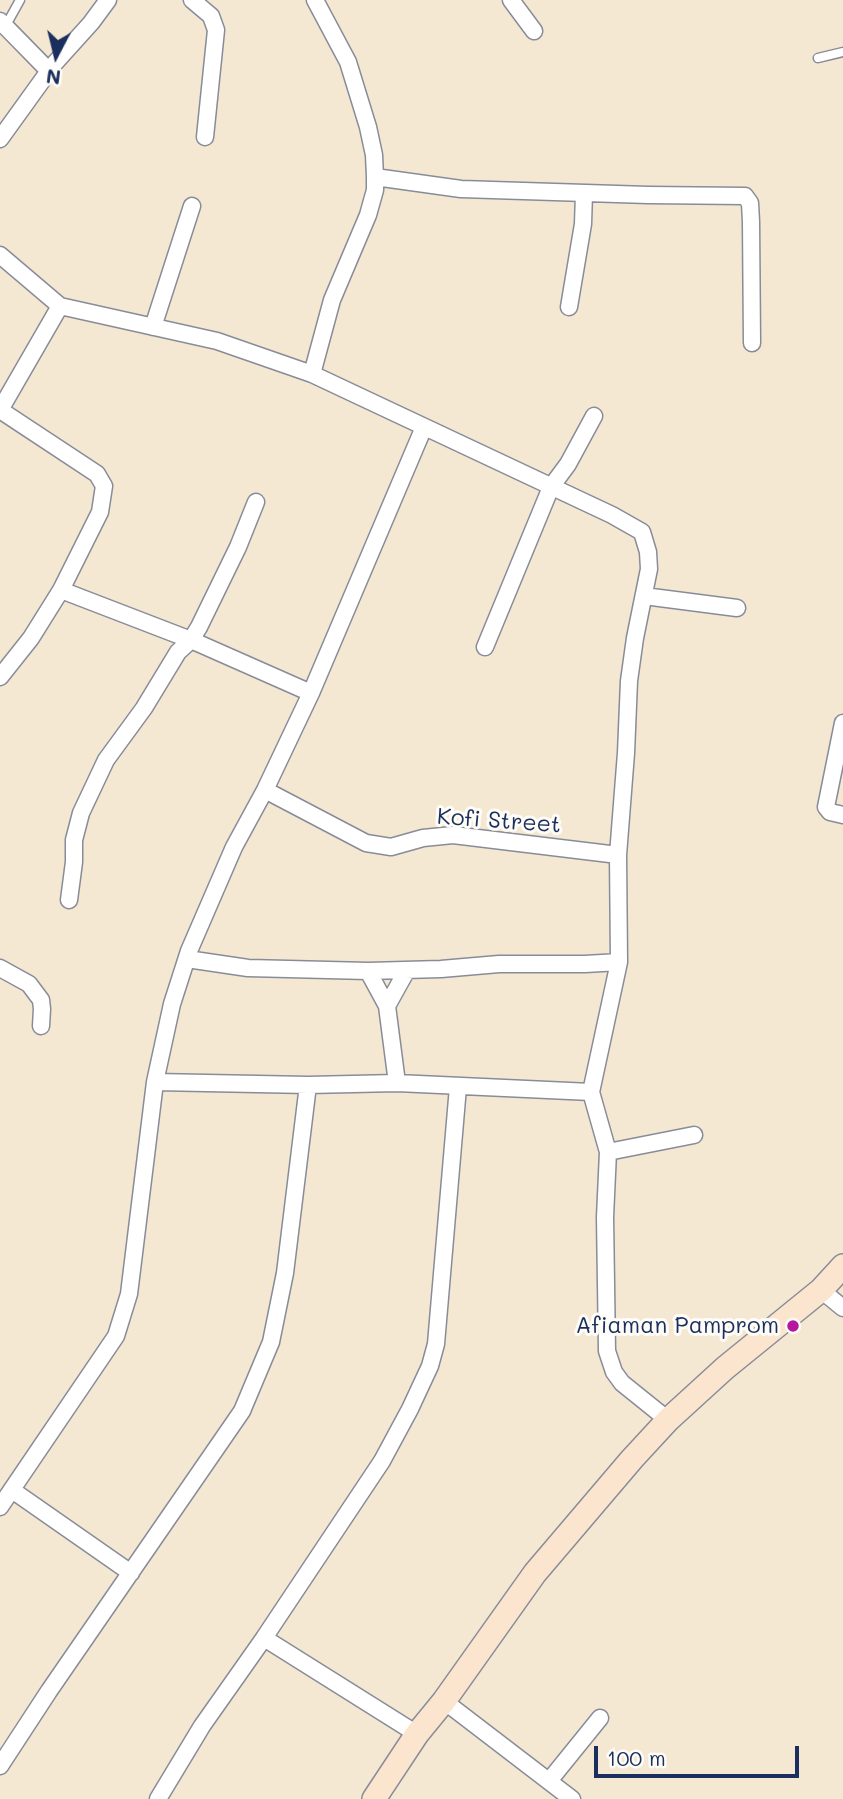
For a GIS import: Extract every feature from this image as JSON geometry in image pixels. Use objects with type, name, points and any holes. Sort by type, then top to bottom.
[{"type":"street","points":[[0,139],[49,71],[108,0]]},
{"type":"street","points":[[192,0],[211,16],[216,30],[205,137]]},
{"type":"street","points":[[312,374],[332,300],[368,215],[375,190],[374,155],[348,62],[315,0]]},
{"type":"street","points":[[511,0],[534,31]]},
{"type":"street","points":[[3,24],[49,71]]},
{"type":"street","points":[[375,177],[461,189],[745,196],[750,202],[751,222],[752,343]]},
{"type":"street","points":[[569,307],[583,225],[584,193]]},
{"type":"street","points":[[153,327],[192,206]]},
{"type":"street","points":[[0,255],[60,306],[217,341],[312,374],[612,515],[642,532],[649,552],[649,569],[629,681],[618,855],[619,962],[591,1092],[608,1152],[605,1217],[607,1351],[614,1371],[622,1383],[668,1420]]},
{"type":"street","points":[[0,677],[31,638],[61,590],[100,512],[104,486],[96,474],[0,410],[60,306]]},
{"type":"street","points":[[485,647],[551,487],[568,464],[594,416]]},
{"type":"street","points":[[0,1507],[116,1336],[129,1294],[155,1082],[172,1004],[187,960],[234,847],[265,790],[311,693],[424,427]]},
{"type":"street","points":[[69,900],[74,840],[81,813],[106,760],[144,708],[178,652],[191,640],[238,547],[257,502]]},
{"type":"street","points":[[61,590],[191,640],[311,693]]},
{"type":"street","points":[[644,596],[737,608]]},
{"type":"street","points":[[843,723],[826,807],[830,812],[843,815]]},
{"type":"street","name":"Kofi Street","points":[[265,790],[366,843],[391,847],[423,838],[453,835],[618,855]]},
{"type":"street","points":[[187,960],[248,968],[368,971],[499,964],[619,962]]},
{"type":"street","points":[[0,968],[29,984],[41,1000],[41,1026]]},
{"type":"street","points":[[387,1006],[407,970]]},
{"type":"street","points":[[368,971],[387,1006],[397,1083]]},
{"type":"street","points":[[155,1082],[308,1085],[397,1083],[591,1092]]},
{"type":"street","points":[[0,1766],[242,1411],[271,1342],[285,1273],[308,1085]]},
{"type":"street","points":[[158,1799],[202,1726],[382,1461],[430,1366],[436,1344],[458,1087]]},
{"type":"street","points":[[608,1152],[694,1135]]},
{"type":"street","points":[[374,1799],[417,1734],[535,1573],[632,1459],[668,1420],[821,1290],[843,1266]]},
{"type":"street","points":[[821,1290],[843,1308]]},
{"type":"street","points":[[12,1490],[131,1573]]},
{"type":"street","points":[[264,1638],[417,1734]]},
{"type":"street","points":[[444,1700],[572,1799]]},
{"type":"street","points":[[549,1781],[600,1718]]},
{"type":"lane","points":[[3,24],[20,0]]},
{"type":"lane","points":[[818,58],[843,52]]},
{"type":"place","name":"Afiaman Pamprom","points":[[793,1326]]}]
